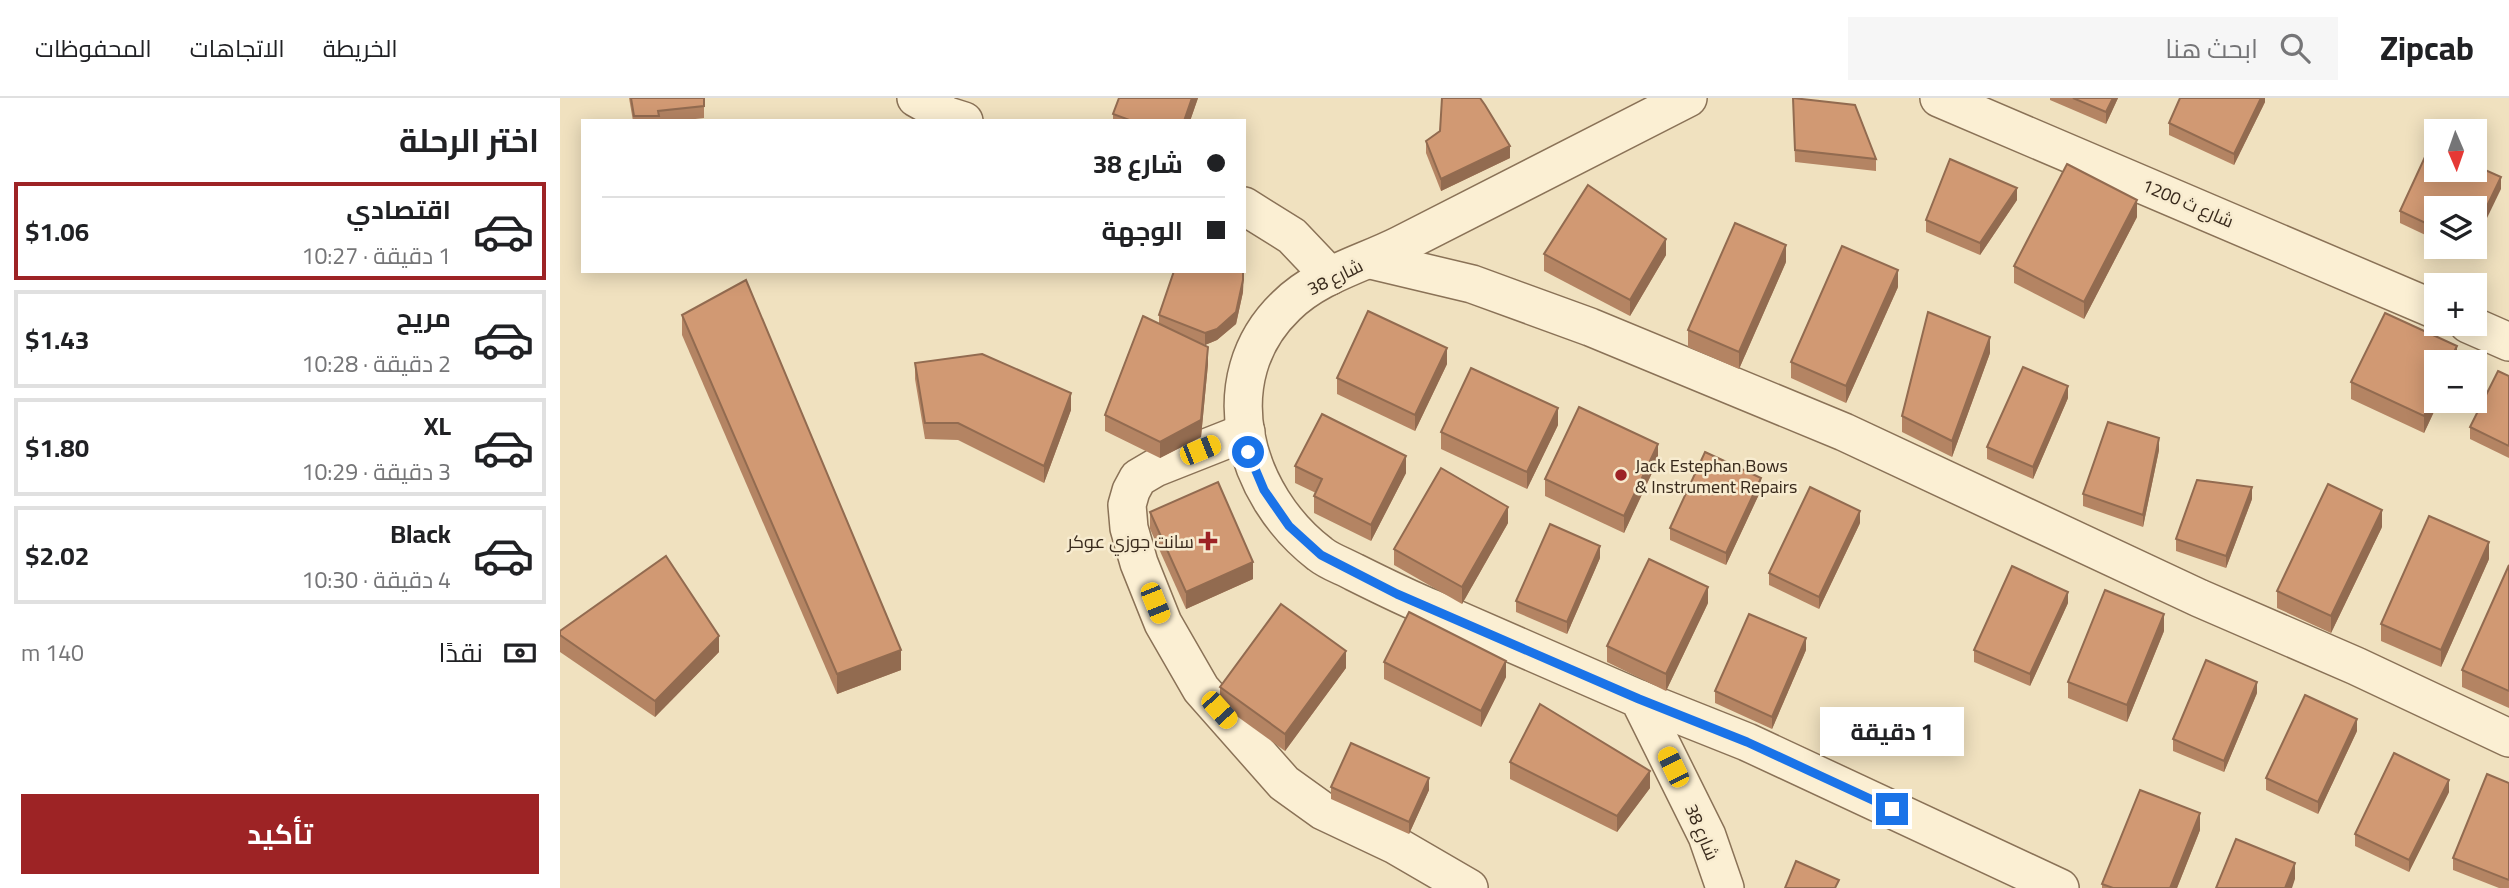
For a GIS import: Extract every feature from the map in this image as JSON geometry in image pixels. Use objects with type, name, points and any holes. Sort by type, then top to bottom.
[{"type":"street","points":[[916,98],[958,119]]},
{"type":"street","name":"شارع 38","points":[[1688,98],[1371,260],[1330,275],[1310,286],[1285,307],[1257,343],[1248,370],[1244,412],[1248,452],[1264,490],[1289,526],[1321,555],[1397,594],[1639,699],[1707,836],[1725,888]]},
{"type":"street","name":"شارع ث 1200","points":[[1939,98],[2424,305]]},
{"type":"street","points":[[1246,207],[1292,236],[1330,275]]},
{"type":"street","points":[[1371,260],[1485,289],[1590,327],[1844,432],[2199,598],[2356,666],[2509,738]]},
{"type":"street","points":[[2487,332],[2509,342]]},
{"type":"street","points":[[1246,432],[1155,468],[1138,478],[1130,491],[1127,505],[1129,528],[1139,563],[1163,623],[1201,689],[1284,783],[1323,811],[1395,845],[1469,888]]},
{"type":"street","points":[[1639,699],[1747,742],[2060,888]]},
{"type":"building","points":[[631,98],[704,98],[704,106],[658,111],[659,116],[634,116]]},
{"type":"building","points":[[1119,98],[1192,98],[1185,119],[1127,119],[1113,114]]},
{"type":"building","points":[[1442,98],[1480,98],[1510,146],[1441,179],[1426,141],[1440,131]]},
{"type":"building","points":[[1793,98],[1855,105],[1876,159],[1795,150]]},
{"type":"building","points":[[2073,98],[2113,98],[2106,112]]},
{"type":"building","points":[[2180,98],[2261,98],[2234,154],[2169,123]]},
{"type":"building","points":[[1950,159],[2017,188],[1980,243],[1926,220]]},
{"type":"building","points":[[2424,159],[2424,182],[2487,182],[2487,171],[2501,177],[2487,206],[2487,196],[2424,196],[2424,222],[2400,211]]},
{"type":"building","points":[[2067,164],[2137,200],[2084,302],[2014,266]]},
{"type":"building","points":[[1588,185],[1666,239],[1630,300],[1544,254]]},
{"type":"building","points":[[1735,223],[1786,245],[1739,352],[1688,330]]},
{"type":"building","points":[[1842,246],[1898,270],[1846,386],[1791,362]]},
{"type":"building","points":[[1173,273],[1243,273],[1236,312],[1217,329],[1205,333],[1159,315]]},
{"type":"building","points":[[746,280],[901,650],[837,674],[682,315]]},
{"type":"building","points":[[1368,311],[1447,348],[1415,415],[1337,378]]},
{"type":"building","points":[[1928,312],[1990,337],[1952,441],[1902,416]]},
{"type":"building","points":[[2385,313],[2424,331],[2424,336],[2435,336],[2457,346],[2455,350],[2424,350],[2424,416],[2351,382]]},
{"type":"building","points":[[1143,316],[1208,347],[1201,420],[1160,442],[1105,415]]},
{"type":"building","points":[[982,354],[1071,393],[1044,466],[958,423],[925,423],[915,363]]},
{"type":"building","points":[[2023,367],[2068,386],[2033,467],[1987,447]]},
{"type":"building","points":[[1471,368],[1558,408],[1527,472],[1441,432]]},
{"type":"building","points":[[2498,371],[2509,376],[2509,446],[2470,427],[2477,413],[2487,413],[2487,393]]},
{"type":"building","points":[[1579,407],[1658,444],[1624,516],[1545,479]]},
{"type":"building","points":[[1322,414],[1406,456],[1371,525],[1314,496],[1322,479],[1295,466]]},
{"type":"building","points":[[2108,422],[2159,438],[2143,515],[2083,494]]},
{"type":"building","points":[[1705,452],[1761,478],[1726,553],[1670,528]]},
{"type":"building","points":[[1441,468],[1508,507],[1462,587],[1394,549]]},
{"type":"building","points":[[2197,480],[2252,487],[2226,556],[2176,539]]},
{"type":"building","points":[[1218,482],[1253,562],[1186,592],[1150,512]]},
{"type":"building","points":[[2328,484],[2382,510],[2331,616],[2277,591]]},
{"type":"building","points":[[1810,487],[1860,511],[1819,597],[1769,573]]},
{"type":"building","points":[[2429,516],[2489,542],[2441,650],[2381,624]]},
{"type":"building","points":[[1550,524],[1600,546],[1567,622],[1516,601]]},
{"type":"building","points":[[666,556],[719,636],[655,701],[560,635],[560,631]]},
{"type":"building","points":[[1649,559],[1708,587],[1666,674],[1607,646]]},
{"type":"building","points":[[2509,565],[2509,691],[2462,670]]},
{"type":"building","points":[[2012,566],[2068,592],[2030,674],[1974,650]]},
{"type":"building","points":[[2105,590],[2164,614],[2127,705],[2068,682]]},
{"type":"building","points":[[1281,604],[1346,651],[1285,734],[1220,687]]},
{"type":"building","points":[[1409,612],[1506,661],[1481,711],[1384,662]]},
{"type":"building","points":[[1749,614],[1806,638],[1772,717],[1715,691]]},
{"type":"building","points":[[2206,660],[2257,682],[2224,761],[2173,739]]},
{"type":"building","points":[[2305,695],[2357,719],[2318,802],[2266,778]]},
{"type":"building","points":[[1540,704],[1650,771],[1617,816],[1510,762]]},
{"type":"building","points":[[1351,743],[1429,778],[1409,822],[1331,787]]},
{"type":"building","points":[[2394,753],[2449,780],[2409,860],[2355,834]]},
{"type":"building","points":[[2487,774],[2509,783],[2509,880],[2453,858]]},
{"type":"building","points":[[2140,790],[2200,813],[2170,888],[2113,888],[2102,884]]},
{"type":"building","points":[[2236,839],[2295,863],[2285,888],[2216,888]]},
{"type":"building","points":[[1796,861],[1839,880],[1835,888],[1785,888]]},
{"type":"place","name":"Jack Estephan Bows & Instrument Repairs","points":[[1621,475]]},
{"type":"place","name":"سانت جوزي عوكر","points":[[1208,541]]},
{"type":"route","points":[[1248,452],[1264,490],[1289,526],[1321,555],[1397,594],[1639,699],[1747,742],[1892,809]]}]
